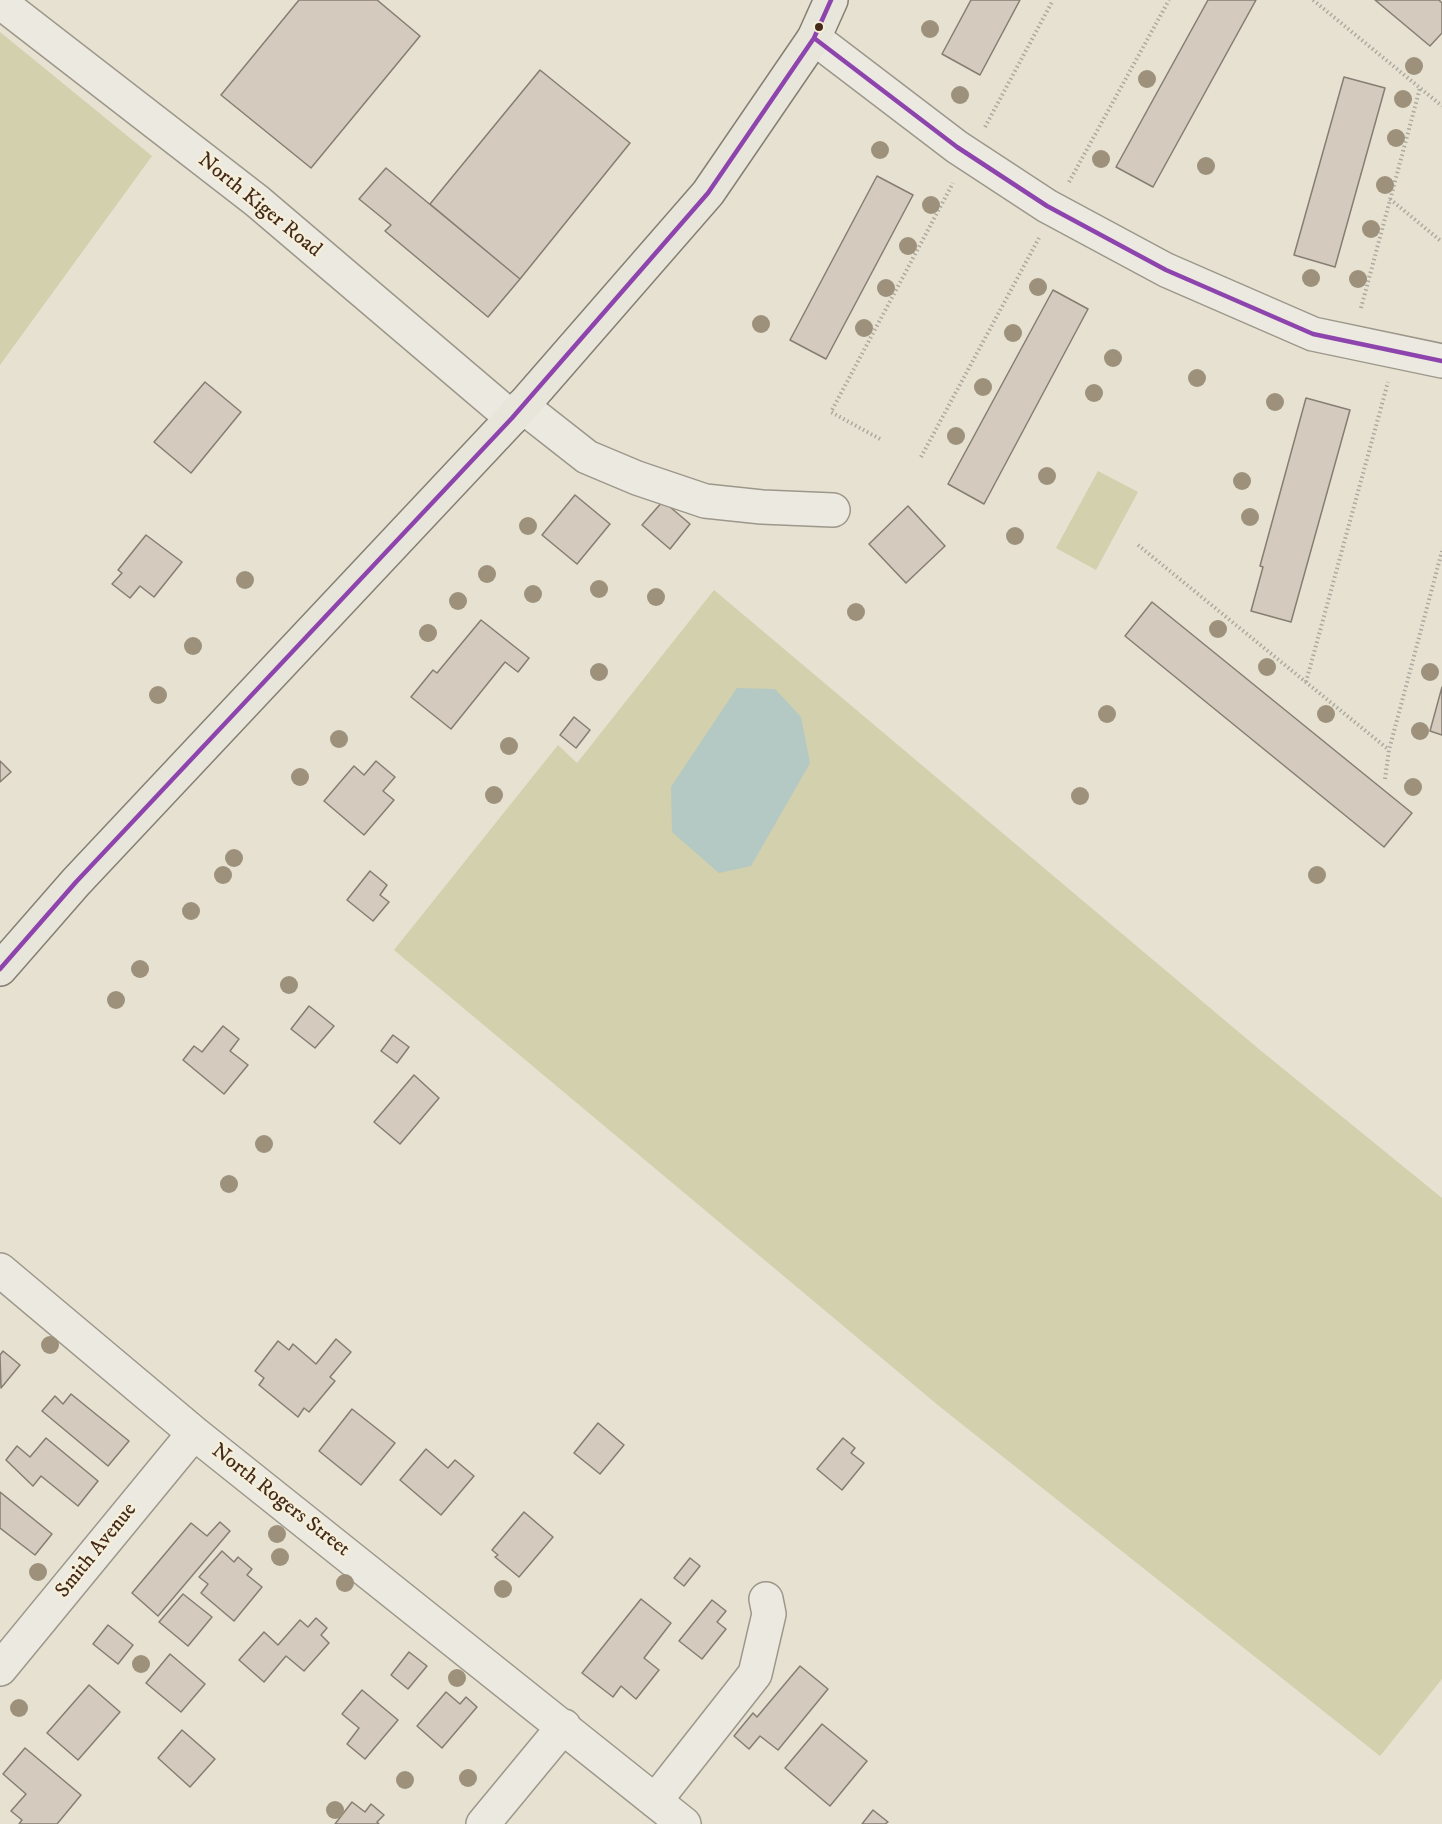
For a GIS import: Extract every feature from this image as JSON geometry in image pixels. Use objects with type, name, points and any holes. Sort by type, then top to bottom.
[{"type":"main road","points":[[0,969],[76,882],[517,412],[708,193],[814,38],[831,0]]},
{"type":"street","name":"North Kiger Road","points":[[0,2],[257,201],[517,412],[587,457],[636,478],[705,501],[762,507],[833,510]]},
{"type":"street","points":[[814,38],[957,147],[1047,206],[1166,270],[1313,334],[1442,360]]},
{"type":"street","name":"North Rogers Street","points":[[0,1270],[195,1434],[684,1824]]},
{"type":"street","name":"Smith Avenue","points":[[0,1670],[195,1434]]},
{"type":"street","points":[[655,1801],[755,1674],[769,1614],[766,1599]]},
{"type":"street","points":[[483,1824],[564,1726]]},
{"type":"path","points":[[984,128],[1053,0]]},
{"type":"path","points":[[1064,191],[1169,0]]},
{"type":"path","points":[[1313,0],[1442,106]]},
{"type":"path","points":[[1361,308],[1420,88]]},
{"type":"path","points":[[880,438],[831,412],[955,179]]},
{"type":"path","points":[[1390,199],[1442,242]]},
{"type":"path","points":[[921,457],[1040,235]]},
{"type":"path","points":[[1306,682],[1389,379]]},
{"type":"path","points":[[1138,545],[1389,750]]},
{"type":"path","points":[[1386,779],[1389,750],[1442,551]]},
{"type":"shaded area","points":[[0,32],[152,156],[0,365]]},
{"type":"shaded area","points":[[1098,471],[1138,492],[1096,570],[1056,548]]},
{"type":"shaded area","points":[[714,590],[1260,1050],[1442,1198],[1442,1679],[1380,1756],[939,1406],[394,950],[558,745],[577,763]]},
{"type":"shaded area","points":[[737,688],[775,689],[801,717],[810,763],[751,866],[719,873],[672,832],[671,787]]},
{"type":"building","points":[[299,0],[377,0],[420,36],[311,168],[221,95]]},
{"type":"building","points":[[971,0],[1020,0],[980,75],[942,54]]},
{"type":"building","points":[[1208,0],[1256,0],[1153,187],[1116,167]]},
{"type":"building","points":[[1375,0],[1439,0],[1442,3],[1442,33],[1430,46]]},
{"type":"building","points":[[540,70],[630,143],[520,279],[430,204]]},
{"type":"building","points":[[1344,77],[1385,88],[1335,267],[1294,255]]},
{"type":"building","points":[[386,168],[520,279],[488,317],[385,231],[391,225],[359,199]]},
{"type":"building","points":[[877,176],[913,195],[826,359],[790,340]]},
{"type":"building","points":[[1053,290],[1088,309],[984,504],[948,484]]},
{"type":"building","points":[[205,382],[241,412],[191,473],[154,442]]},
{"type":"building","points":[[1306,398],[1350,410],[1291,622],[1251,611],[1263,567],[1260,566]]},
{"type":"building","points":[[575,495],[610,524],[577,564],[542,535]]},
{"type":"building","points":[[663,501],[690,524],[670,549],[642,525]]},
{"type":"building","points":[[908,506],[945,546],[906,583],[869,544]]},
{"type":"building","points":[[146,535],[182,562],[154,597],[140,586],[130,598],[112,584],[122,573],[118,570]]},
{"type":"building","points":[[1152,602],[1412,813],[1384,847],[1125,636]]},
{"type":"building","points":[[481,620],[529,658],[518,672],[505,662],[451,729],[411,697],[433,670],[437,673]]},
{"type":"building","points":[[1442,687],[1442,735],[1430,731]]},
{"type":"building","points":[[574,717],[590,730],[576,748],[560,735]]},
{"type":"building","points":[[0,761],[11,772],[0,782]]},
{"type":"building","points":[[376,761],[395,777],[383,791],[394,800],[364,835],[324,801],[354,766],[364,775]]},
{"type":"building","points":[[370,871],[387,885],[380,895],[389,902],[373,921],[347,900]]},
{"type":"building","points":[[309,1006],[334,1026],[315,1048],[291,1029]]},
{"type":"building","points":[[223,1026],[239,1039],[230,1051],[248,1065],[224,1094],[183,1060],[194,1046],[202,1052]]},
{"type":"building","points":[[393,1035],[409,1047],[397,1063],[381,1051]]},
{"type":"building","points":[[414,1075],[439,1098],[400,1144],[374,1122]]},
{"type":"building","points":[[336,1339],[351,1352],[330,1377],[335,1381],[309,1412],[304,1408],[298,1417],[259,1385],[264,1378],[255,1371],[278,1341],[289,1350],[293,1344],[316,1364]]},
{"type":"building","points":[[3,1351],[20,1365],[1,1388],[0,1355]]},
{"type":"building","points":[[71,1394],[129,1441],[108,1466],[42,1411],[55,1396],[63,1404]]},
{"type":"building","points":[[352,1409],[395,1443],[361,1485],[319,1451]]},
{"type":"building","points":[[598,1423],[624,1445],[600,1474],[574,1453]]},
{"type":"building","points":[[46,1438],[98,1481],[78,1506],[41,1476],[33,1486],[6,1460],[17,1446],[30,1457]]},
{"type":"building","points":[[843,1438],[855,1448],[851,1453],[864,1463],[842,1490],[817,1469]]},
{"type":"building","points":[[426,1449],[448,1468],[455,1460],[474,1476],[441,1515],[400,1480]]},
{"type":"building","points":[[0,1492],[52,1534],[35,1555],[0,1528]]},
{"type":"building","points":[[524,1512],[553,1537],[519,1577],[495,1557],[498,1555],[492,1550]]},
{"type":"building","points":[[220,1522],[230,1531],[158,1616],[132,1593],[191,1523],[207,1536]]},
{"type":"building","points":[[222,1551],[234,1562],[238,1557],[252,1569],[247,1575],[262,1587],[234,1621],[201,1593],[208,1584],[199,1577]]},
{"type":"building","points":[[690,1558],[700,1566],[684,1586],[674,1578]]},
{"type":"building","points":[[183,1594],[212,1617],[188,1646],[159,1622]]},
{"type":"building","points":[[641,1599],[671,1623],[644,1658],[659,1670],[636,1699],[621,1686],[613,1697],[582,1673]]},
{"type":"building","points":[[712,1600],[726,1611],[717,1622],[726,1629],[702,1659],[679,1641]]},
{"type":"building","points":[[316,1618],[327,1628],[321,1635],[329,1643],[304,1671],[286,1656],[264,1682],[239,1660],[264,1632],[278,1645],[300,1620],[308,1627]]},
{"type":"building","points":[[108,1625],[133,1645],[118,1664],[93,1644]]},
{"type":"building","points":[[409,1652],[427,1666],[408,1689],[391,1675]]},
{"type":"building","points":[[170,1654],[205,1684],[181,1712],[146,1683]]},
{"type":"building","points":[[800,1666],[828,1689],[778,1750],[760,1736],[749,1749],[734,1736],[753,1713],[757,1717]]},
{"type":"building","points":[[89,1685],[120,1712],[78,1760],[47,1733]]},
{"type":"building","points":[[362,1690],[398,1720],[365,1759],[347,1744],[359,1728],[342,1714]]},
{"type":"building","points":[[446,1692],[460,1704],[466,1697],[477,1707],[442,1748],[417,1726]]},
{"type":"building","points":[[822,1724],[867,1761],[830,1806],[785,1768]]},
{"type":"building","points":[[182,1730],[215,1759],[190,1787],[158,1758]]},
{"type":"building","points":[[25,1748],[81,1795],[57,1824],[19,1824],[22,1820],[11,1811],[26,1794],[3,1774]]},
{"type":"building","points":[[352,1802],[365,1812],[371,1804],[384,1815],[377,1822],[379,1824],[335,1824]]},
{"type":"building","points":[[873,1810],[888,1822],[862,1824]]},
{"type":"transit line","points":[[0,969],[76,882],[512,418],[708,193],[814,38],[831,0]]},
{"type":"transit line","points":[[814,38],[957,147],[1047,206],[1166,270],[1313,334],[1442,361]]}]
